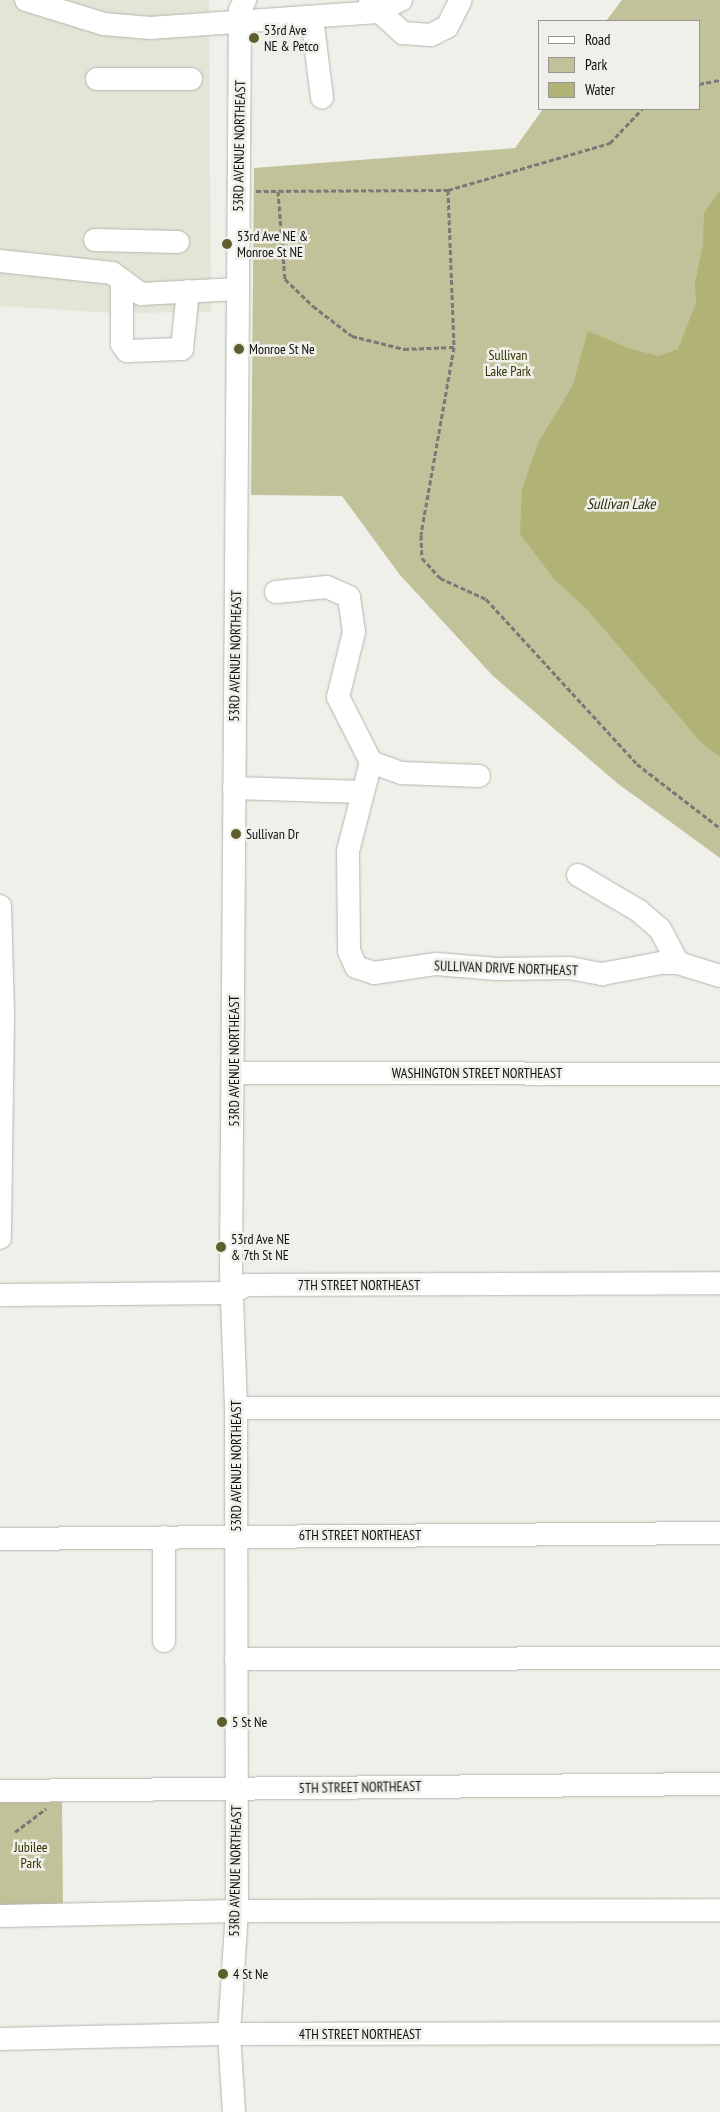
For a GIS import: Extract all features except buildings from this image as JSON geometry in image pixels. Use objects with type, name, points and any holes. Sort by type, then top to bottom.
[{"type":"street","points":[[26,0],[104,24],[150,28],[240,8],[312,18],[401,0]]},
{"type":"street","points":[[373,6],[403,33],[431,35],[447,27],[461,0]]},
{"type":"street","name":"53RD AVENUE NORTHEAST","points":[[234,2112],[229,2034],[237,1911],[236,1408],[231,1293],[235,1073],[234,788],[240,8]]},
{"type":"street","points":[[312,18],[322,97]]},
{"type":"street","points":[[97,78],[191,78]]},
{"type":"street","points":[[95,240],[178,242]]},
{"type":"street","points":[[0,261],[112,273],[141,294],[238,289]]},
{"type":"street","points":[[122,280],[122,344],[127,351],[182,349],[188,291]]},
{"type":"street","points":[[276,592],[327,587],[349,597],[354,632],[338,697],[370,762],[402,773],[479,776]]},
{"type":"street","name":"SULLIVAN DRIVE NORTHEAST","points":[[370,762],[348,851],[349,951],[356,967],[374,973],[436,964],[497,969],[570,968],[602,974],[661,963],[678,963],[720,976]]},
{"type":"street","points":[[234,788],[362,792]]},
{"type":"street","points":[[578,875],[639,911],[660,929],[678,963]]},
{"type":"street","points":[[0,906],[2,1014],[0,1238]]},
{"type":"street","name":"WASHINGTON STREET NORTHEAST","points":[[235,1073],[720,1074]]},
{"type":"street","name":"7TH STREET NORTHEAST","points":[[0,1295],[231,1293],[247,1285],[720,1283]]},
{"type":"street","points":[[236,1408],[720,1408]]},
{"type":"street","name":"6TH STREET NORTHEAST","points":[[0,1539],[720,1533]]},
{"type":"street","points":[[164,1537],[164,1641]]},
{"type":"street","points":[[236,1659],[720,1658]]},
{"type":"street","name":"5TH STREET NORTHEAST","points":[[0,1791],[720,1784]]},
{"type":"street","points":[[0,1916],[237,1911],[720,1910]]},
{"type":"street","name":"4TH STREET NORTHEAST","points":[[0,2039],[229,2034],[720,2033]]},
{"type":"path","points":[[700,84],[720,80]]},
{"type":"path","points":[[250,191],[448,190],[610,143],[641,110]]},
{"type":"path","points":[[448,190],[454,347],[421,535],[422,558],[440,578],[486,599],[637,764],[720,828]]},
{"type":"path","points":[[278,191],[285,279],[313,306],[352,336],[404,349],[454,347]]},
{"type":"path","points":[[15,1832],[50,1806],[50,1791]]},
{"type":"shaded area","points":[[0,0],[209,0],[211,312],[113,313],[0,306]]},
{"type":"green space","name":"Sullivan Lake Park","points":[[622,0],[720,0],[720,858],[617,783],[493,676],[400,575],[342,496],[251,495],[254,168],[515,148],[542,110],[700,110],[700,20],[607,20]]},
{"type":"green space","name":"Jubilee Park","points":[[0,1802],[62,1802],[63,1909],[0,1910]]},
{"type":"water","name":"Sullivan Lake","points":[[720,191],[720,757],[701,742],[587,609],[555,580],[520,534],[522,489],[539,441],[572,387],[588,331],[631,349],[659,356],[678,349],[696,303],[695,283],[703,244],[704,213]]},
{"type":"place","name":"53rd Ave NE & Petco","points":[[254,38]]},
{"type":"place","name":"53rd Ave NE & Monroe St NE","points":[[227,244]]},
{"type":"place","name":"Monroe St Ne","points":[[239,349]]},
{"type":"place","name":"Sullivan Dr","points":[[236,834]]},
{"type":"place","name":"53rd Ave NE & 7th St NE","points":[[221,1247]]},
{"type":"place","name":"5 St Ne","points":[[222,1722]]},
{"type":"place","name":"4 St Ne","points":[[223,1974]]}]
